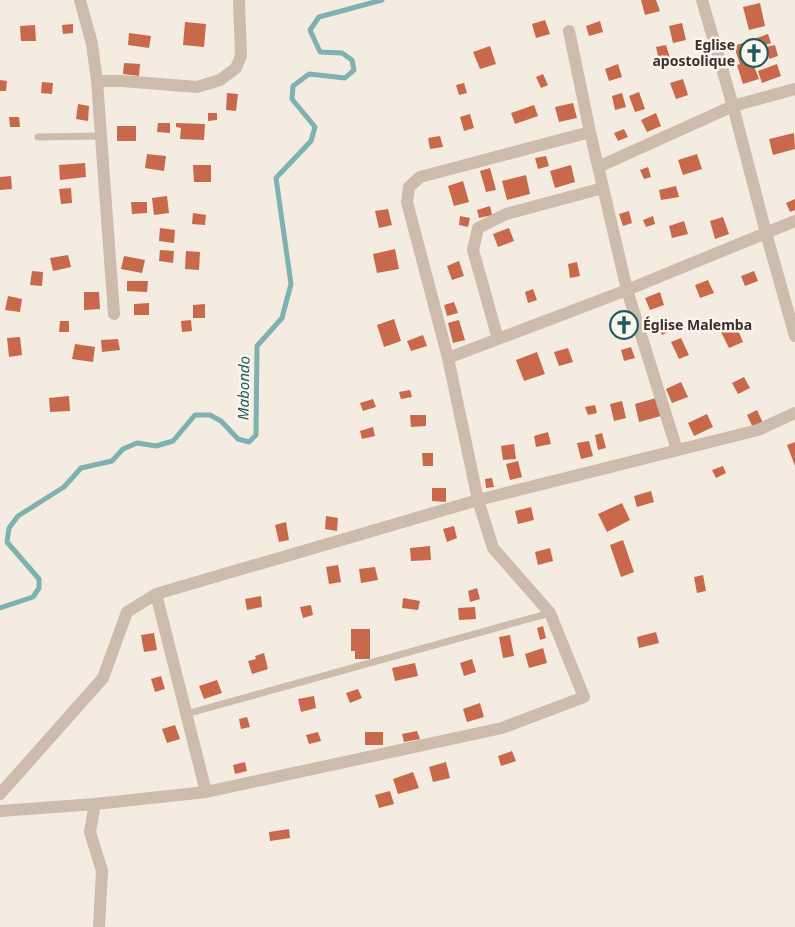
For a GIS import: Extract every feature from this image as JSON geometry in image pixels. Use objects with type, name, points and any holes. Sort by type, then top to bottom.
[{"type":"street","points":[[80,0],[92,44],[97,81],[114,314]]},
{"type":"street","points":[[97,81],[198,87],[220,80],[236,68],[241,56],[239,0]]},
{"type":"street","points":[[702,0],[702,6],[733,106],[795,336]]},
{"type":"street","points":[[569,31],[590,132],[627,290],[677,450]]},
{"type":"street","points":[[598,167],[733,106],[795,89]]},
{"type":"street","points":[[0,811],[95,804],[206,792],[502,728],[584,698],[550,613],[493,548],[478,500],[448,358],[407,202],[409,187],[420,177],[590,132]]},
{"type":"street","points":[[498,339],[473,250],[478,228],[506,214],[603,188]]},
{"type":"street","points":[[448,358],[627,290],[795,221]]},
{"type":"street","points":[[0,794],[102,678],[127,612],[156,594],[478,500],[758,430],[795,413]]},
{"type":"street","points":[[156,594],[206,792]]},
{"type":"street","points":[[95,804],[90,832],[102,871],[99,927]]},
{"type":"lane","points":[[38,137],[101,136]]},
{"type":"lane","points":[[186,714],[550,613]]},
{"type":"building","points":[[641,0],[656,0],[660,11],[645,15]]},
{"type":"building","points":[[760,3],[765,26],[749,30],[743,7]]},
{"type":"building","points":[[545,20],[550,34],[536,38],[532,24]]},
{"type":"building","points":[[600,21],[603,32],[589,36],[586,26]]},
{"type":"building","points":[[185,22],[206,24],[204,47],[183,45]]},
{"type":"building","points":[[682,23],[686,40],[673,43],[669,26]]},
{"type":"building","points":[[73,24],[73,33],[63,34],[62,25]]},
{"type":"building","points":[[35,25],[36,41],[21,41],[20,26]]},
{"type":"building","points":[[129,33],[151,36],[149,48],[128,45]]},
{"type":"building","points":[[768,34],[771,43],[757,48],[759,55],[751,58],[759,79],[743,84],[737,65],[740,64],[734,46]]},
{"type":"building","points":[[666,45],[670,58],[659,60],[656,47]]},
{"type":"building","points":[[775,45],[778,56],[769,59],[766,47]]},
{"type":"building","points":[[490,46],[496,64],[480,69],[473,52]]},
{"type":"building","points":[[124,63],[140,64],[139,76],[123,74]]},
{"type":"building","points":[[618,64],[622,77],[609,81],[605,69]]},
{"type":"building","points":[[777,64],[781,76],[762,83],[758,71]]},
{"type":"building","points":[[543,74],[548,85],[541,88],[536,77]]},
{"type":"building","points":[[683,79],[688,95],[676,99],[670,83]]},
{"type":"building","points":[[0,80],[7,81],[6,91],[0,91]]},
{"type":"building","points":[[42,82],[53,83],[52,94],[41,93]]},
{"type":"building","points":[[464,83],[467,93],[459,95],[456,85]]},
{"type":"building","points":[[639,92],[645,109],[635,112],[629,96]]},
{"type":"building","points":[[227,93],[238,94],[236,111],[226,110]]},
{"type":"building","points":[[622,93],[626,107],[615,110],[612,96]]},
{"type":"building","points":[[573,103],[577,118],[559,122],[555,107]]},
{"type":"building","points":[[78,104],[89,106],[88,121],[76,119]]},
{"type":"building","points":[[534,105],[538,116],[515,124],[511,113]]},
{"type":"building","points":[[208,113],[217,113],[217,120],[208,121]]},
{"type":"building","points":[[656,113],[661,126],[647,132],[641,120]]},
{"type":"building","points":[[470,114],[474,128],[464,131],[460,117]]},
{"type":"building","points":[[9,117],[19,117],[20,127],[10,127]]},
{"type":"building","points":[[158,123],[170,123],[170,133],[157,132]]},
{"type":"building","points":[[176,123],[205,124],[204,140],[180,139],[181,128],[176,127]]},
{"type":"building","points":[[117,126],[136,126],[136,141],[117,141]]},
{"type":"building","points":[[624,129],[628,137],[618,141],[614,133]]},
{"type":"building","points":[[794,133],[795,149],[773,155],[769,139]]},
{"type":"building","points":[[440,136],[443,147],[430,149],[428,138]]},
{"type":"building","points":[[147,154],[166,156],[164,171],[145,168]]},
{"type":"building","points":[[697,154],[702,169],[683,175],[678,160]]},
{"type":"building","points":[[546,156],[549,166],[538,169],[535,158]]},
{"type":"building","points":[[85,163],[86,177],[60,180],[59,165]]},
{"type":"building","points":[[193,165],[211,165],[211,182],[194,182]]},
{"type":"building","points":[[571,165],[575,182],[555,188],[550,171]]},
{"type":"building","points":[[648,167],[651,177],[644,179],[640,170]]},
{"type":"building","points":[[490,168],[496,190],[486,192],[480,171]]},
{"type":"building","points":[[526,175],[530,194],[507,200],[502,181]]},
{"type":"building","points":[[11,176],[12,189],[0,190],[0,177]]},
{"type":"building","points":[[463,181],[469,202],[454,206],[448,186]]},
{"type":"building","points":[[676,186],[679,197],[661,200],[659,190]]},
{"type":"building","points":[[71,188],[72,203],[61,204],[59,189]]},
{"type":"building","points":[[167,196],[169,213],[154,215],[152,198]]},
{"type":"building","points":[[795,199],[795,210],[790,212],[786,203]]},
{"type":"building","points":[[131,202],[147,202],[147,213],[132,214]]},
{"type":"building","points":[[490,206],[492,215],[479,218],[477,210]]},
{"type":"building","points":[[388,209],[392,225],[379,228],[375,211]]},
{"type":"building","points":[[629,211],[632,223],[623,226],[619,214]]},
{"type":"building","points":[[193,213],[206,215],[205,225],[192,224]]},
{"type":"building","points":[[460,216],[470,218],[468,227],[459,225]]},
{"type":"building","points":[[653,216],[655,224],[646,227],[643,220]]},
{"type":"building","points":[[723,217],[729,234],[715,239],[710,221]]},
{"type":"building","points":[[684,221],[688,234],[672,238],[669,226]]},
{"type":"building","points":[[160,228],[175,230],[174,243],[159,241]]},
{"type":"building","points":[[509,228],[514,241],[498,247],[493,234]]},
{"type":"building","points":[[395,249],[399,269],[377,273],[373,254]]},
{"type":"building","points":[[160,250],[174,251],[173,263],[159,261]]},
{"type":"building","points":[[186,251],[200,252],[199,270],[185,269]]},
{"type":"building","points":[[68,255],[71,267],[53,271],[50,258]]},
{"type":"building","points":[[124,256],[145,260],[142,273],[121,269]]},
{"type":"building","points":[[459,261],[464,276],[452,280],[447,266]]},
{"type":"building","points":[[577,262],[580,276],[570,278],[568,264]]},
{"type":"building","points":[[32,271],[43,272],[42,286],[30,285]]},
{"type":"building","points":[[754,271],[758,281],[745,286],[741,276]]},
{"type":"building","points":[[708,280],[714,293],[700,298],[695,285]]},
{"type":"building","points":[[127,281],[148,281],[147,292],[127,291]]},
{"type":"building","points":[[533,289],[537,300],[528,303],[525,292]]},
{"type":"building","points":[[84,292],[99,292],[100,309],[84,310]]},
{"type":"building","points":[[660,292],[664,305],[650,310],[645,298]]},
{"type":"building","points":[[8,296],[22,299],[20,312],[5,310]]},
{"type":"building","points":[[454,302],[458,313],[447,316],[444,305]]},
{"type":"building","points":[[149,303],[149,315],[134,315],[134,304]]},
{"type":"building","points":[[205,304],[205,318],[193,318],[193,305]]},
{"type":"building","points":[[394,319],[401,341],[384,347],[377,325]]},
{"type":"building","points":[[191,320],[192,331],[182,332],[181,321]]},
{"type":"building","points":[[459,320],[465,340],[453,343],[448,323]]},
{"type":"building","points":[[60,321],[69,321],[69,332],[59,332]]},
{"type":"building","points":[[665,322],[670,331],[662,335],[658,326]]},
{"type":"building","points":[[735,323],[743,342],[729,348],[720,330]]},
{"type":"building","points":[[423,335],[427,346],[411,351],[407,341]]},
{"type":"building","points":[[20,337],[22,355],[9,357],[7,338]]},
{"type":"building","points":[[681,338],[689,355],[679,359],[671,342]]},
{"type":"building","points":[[118,339],[120,350],[102,352],[101,340]]},
{"type":"building","points":[[75,344],[95,347],[93,362],[72,359]]},
{"type":"building","points":[[631,347],[635,358],[624,361],[621,350]]},
{"type":"building","points":[[568,348],[573,362],[559,366],[554,352]]},
{"type":"building","points":[[537,352],[545,374],[524,381],[516,360]]},
{"type":"building","points":[[744,377],[750,388],[738,394],[732,383]]},
{"type":"building","points":[[681,382],[688,397],[672,403],[666,389]]},
{"type":"building","points":[[410,390],[412,397],[401,399],[399,392]]},
{"type":"building","points":[[69,396],[70,411],[50,412],[49,398]]},
{"type":"building","points":[[656,398],[661,416],[639,422],[635,404]]},
{"type":"building","points":[[373,399],[376,407],[363,411],[360,403]]},
{"type":"building","points":[[622,401],[626,418],[614,421],[610,404]]},
{"type":"building","points":[[595,405],[597,413],[588,415],[585,407]]},
{"type":"building","points":[[757,410],[763,423],[753,428],[747,415]]},
{"type":"building","points":[[707,414],[713,427],[694,436],[688,423]]},
{"type":"building","points":[[410,415],[426,415],[426,426],[411,427]]},
{"type":"building","points":[[373,427],[375,436],[362,439],[360,431]]},
{"type":"building","points":[[548,432],[551,444],[536,447],[534,436]]},
{"type":"building","points":[[602,433],[606,448],[598,450],[595,435]]},
{"type":"building","points":[[589,441],[593,456],[581,459],[577,443]]},
{"type":"building","points":[[795,442],[795,466],[787,445]]},
{"type":"building","points":[[514,444],[516,459],[503,460],[501,446]]},
{"type":"building","points":[[422,453],[433,453],[433,466],[423,466]]},
{"type":"building","points":[[518,461],[522,477],[510,480],[506,464]]},
{"type":"building","points":[[723,466],[726,473],[716,478],[712,470]]},
{"type":"building","points":[[492,478],[494,487],[486,488],[485,479]]},
{"type":"building","points":[[432,488],[446,488],[446,502],[432,501]]},
{"type":"building","points":[[651,491],[654,502],[637,507],[634,496]]},
{"type":"building","points":[[622,503],[630,520],[607,532],[598,514]]},
{"type":"building","points":[[531,507],[534,520],[518,524],[515,511]]},
{"type":"building","points":[[326,516],[338,518],[337,531],[325,529]]},
{"type":"building","points":[[286,522],[289,540],[279,542],[275,525]]},
{"type":"building","points":[[454,526],[457,538],[447,542],[443,529]]},
{"type":"building","points":[[623,540],[634,572],[621,577],[610,545]]},
{"type":"building","points":[[430,546],[431,560],[411,561],[410,548]]},
{"type":"building","points":[[550,548],[553,561],[538,565],[535,552]]},
{"type":"building","points":[[338,565],[341,582],[329,584],[326,567]]},
{"type":"building","points":[[375,567],[378,580],[361,583],[359,569]]},
{"type":"building","points":[[703,575],[706,591],[697,593],[694,577]]},
{"type":"building","points":[[477,588],[480,599],[470,602],[468,591]]},
{"type":"building","points":[[261,596],[262,607],[247,610],[245,599]]},
{"type":"building","points":[[403,598],[420,601],[418,610],[402,608]]},
{"type":"building","points":[[311,605],[313,615],[303,618],[300,607]]},
{"type":"building","points":[[475,607],[476,619],[459,620],[458,608]]},
{"type":"building","points":[[543,626],[546,638],[540,640],[537,628]]},
{"type":"building","points":[[351,629],[370,629],[370,659],[355,659],[355,651],[351,651]]},
{"type":"building","points":[[656,632],[659,643],[639,648],[637,637]]},
{"type":"building","points":[[154,633],[157,650],[144,652],[141,635]]},
{"type":"building","points":[[510,635],[514,656],[503,658],[499,637]]},
{"type":"building","points":[[543,648],[547,663],[529,668],[525,654]]},
{"type":"building","points":[[264,653],[268,669],[252,674],[248,661],[256,659],[255,656]]},
{"type":"building","points":[[472,659],[476,672],[464,676],[460,663]]},
{"type":"building","points":[[415,663],[418,676],[395,681],[392,668]]},
{"type":"building","points":[[161,676],[165,689],[155,692],[151,679]]},
{"type":"building","points":[[217,680],[222,693],[204,699],[199,686]]},
{"type":"building","points":[[358,689],[362,698],[350,703],[346,693]]},
{"type":"building","points":[[314,696],[316,708],[301,712],[298,699]]},
{"type":"building","points":[[480,703],[484,717],[467,722],[463,709]]},
{"type":"building","points":[[247,717],[250,727],[241,729],[239,719]]},
{"type":"building","points":[[175,725],[180,739],[167,743],[162,729]]},
{"type":"building","points":[[417,731],[420,739],[404,742],[402,734]]},
{"type":"building","points":[[318,732],[321,741],[309,744],[306,735]]},
{"type":"building","points":[[365,732],[383,732],[383,745],[365,745]]},
{"type":"building","points":[[512,751],[516,761],[501,766],[498,756]]},
{"type":"building","points":[[245,762],[247,771],[235,774],[233,765]]},
{"type":"building","points":[[446,762],[450,778],[433,782],[429,767]]},
{"type":"building","points":[[413,772],[419,788],[398,794],[393,779]]},
{"type":"building","points":[[390,791],[394,804],[379,808],[375,795]]},
{"type":"building","points":[[289,829],[290,838],[270,841],[269,832]]},
{"type":"waterway","name":"Mabondo","points":[[0,608],[33,597],[39,588],[39,579],[7,542],[9,528],[18,516],[64,487],[81,468],[112,461],[123,449],[137,443],[156,446],[173,441],[195,415],[210,415],[221,421],[238,439],[249,442],[256,435],[257,346],[282,318],[291,284],[276,178],[311,141],[315,127],[292,99],[293,86],[309,74],[345,78],[354,70],[352,60],[342,53],[320,52],[310,30],[319,17],[382,0]]},
{"type":"place","name":"Eglise apostolique","points":[[754,53]]},
{"type":"place","name":"Église Malemba","points":[[624,325]]}]
